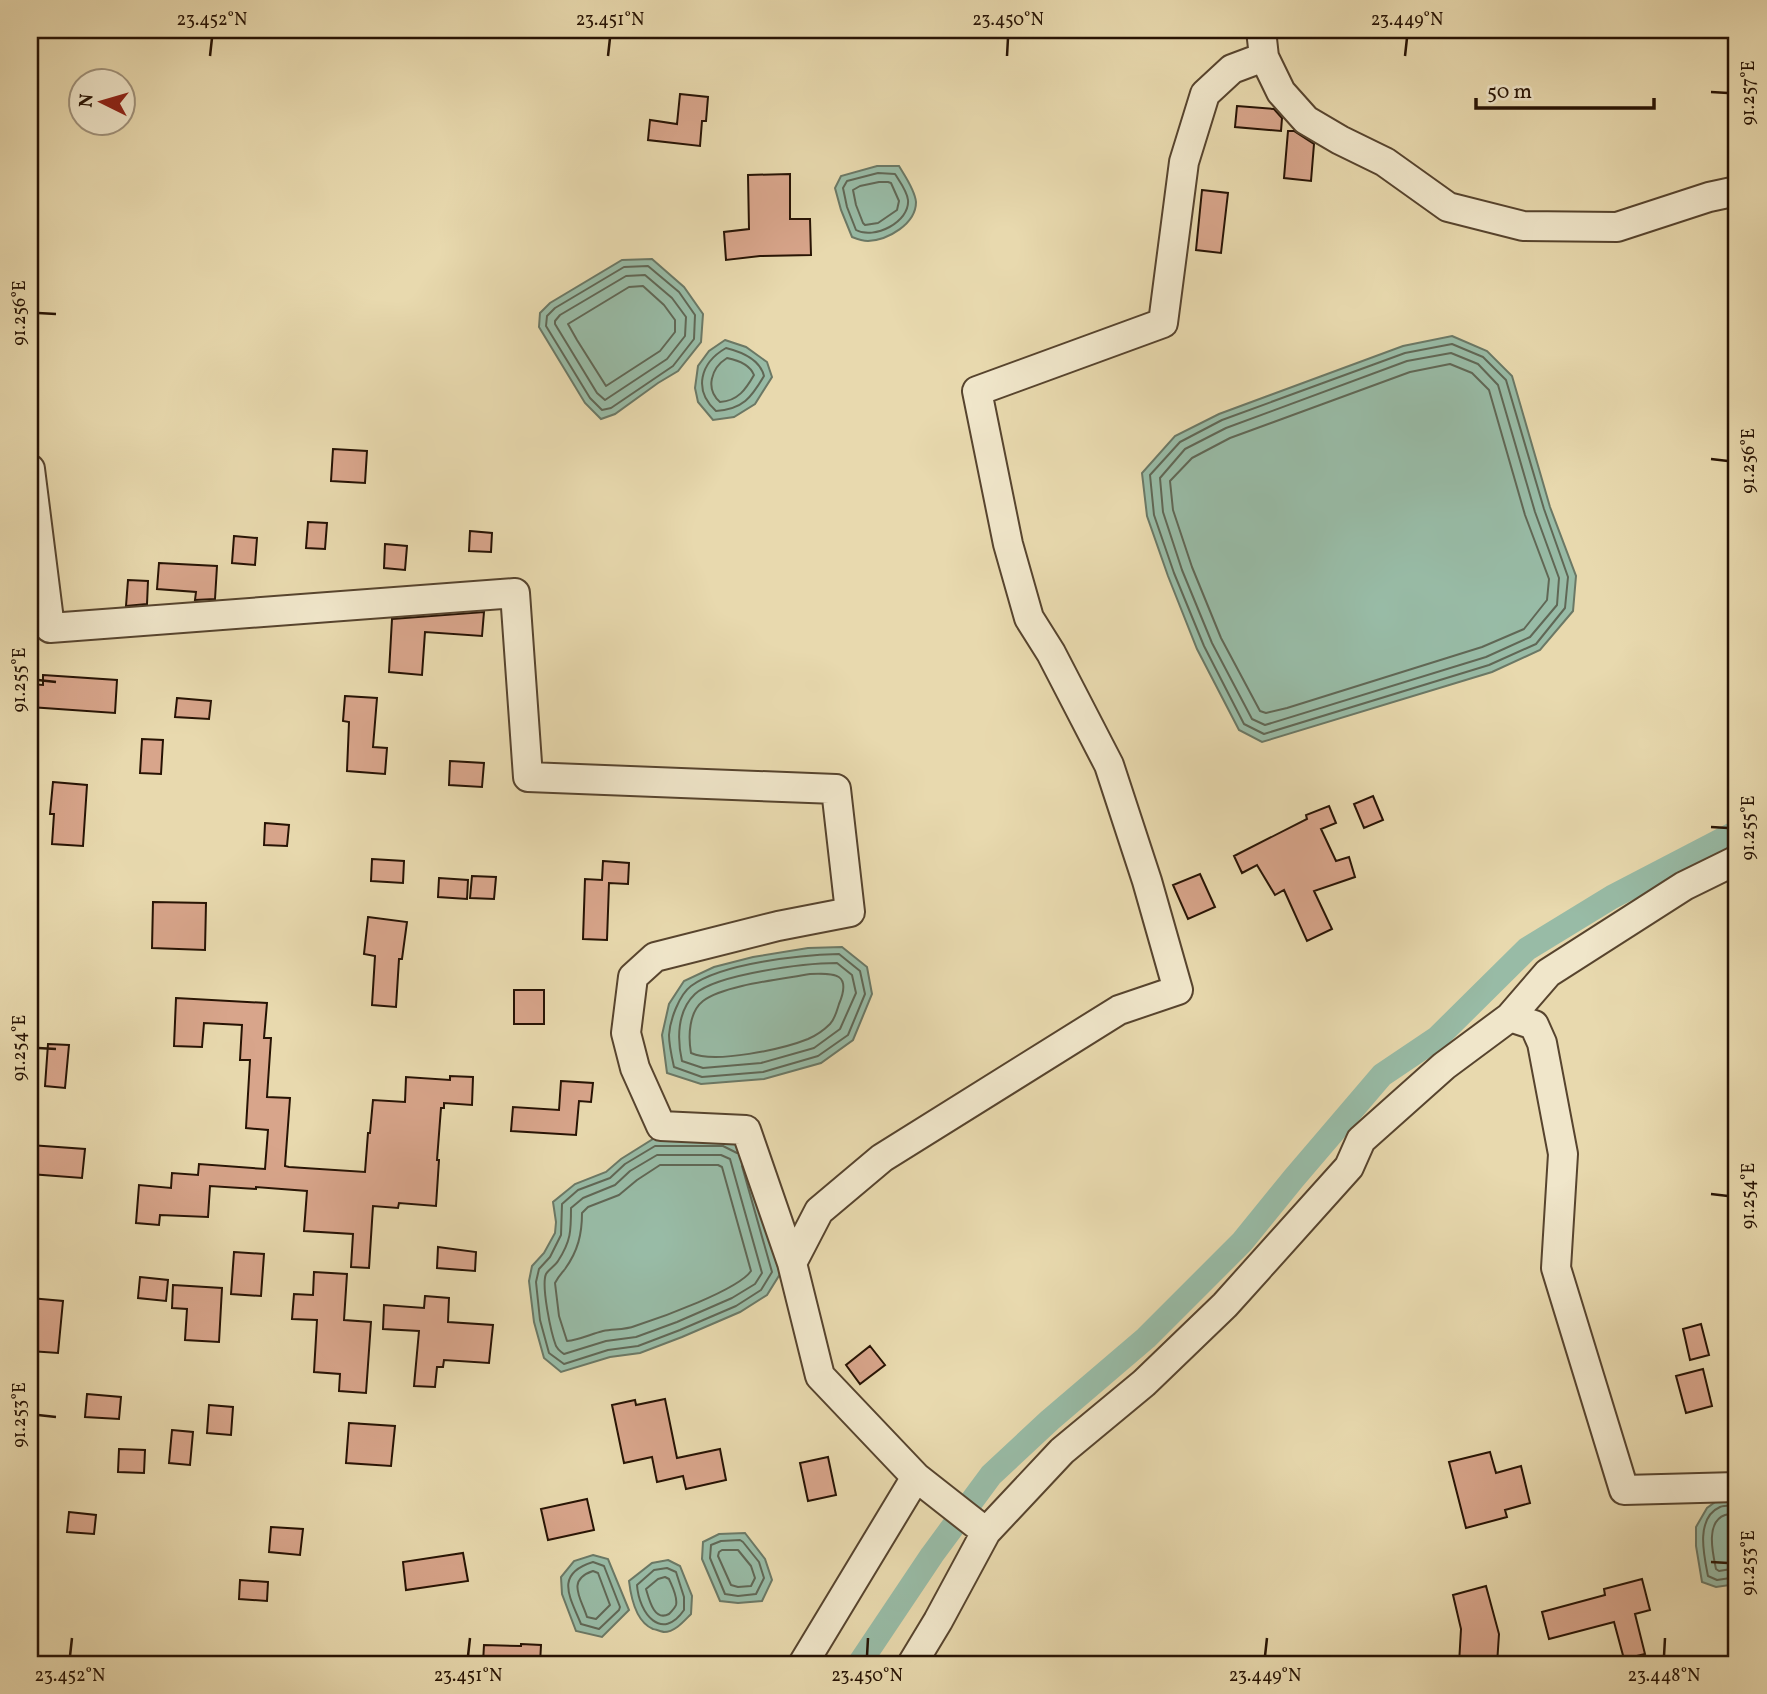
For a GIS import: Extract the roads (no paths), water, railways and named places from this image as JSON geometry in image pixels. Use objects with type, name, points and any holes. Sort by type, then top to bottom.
[{"type":"street","points":[[792,1263],[819,1211],[882,1158],[1119,1010],[1178,990],[1147,881],[1109,765],[1051,653],[1028,618],[1008,544],[977,391],[1163,323],[1184,162],[1205,94],[1263,43],[1280,92],[1306,120],[1385,162],[1448,207],[1522,226],[1617,227],[1709,197],[1737,191]]},
{"type":"street","points":[[30,468],[50,628],[515,593],[528,777],[836,789],[850,912],[778,926],[655,957],[633,977],[626,1033],[635,1068],[661,1126],[746,1130],[792,1263],[820,1376],[916,1477],[986,1532]]},
{"type":"street","points":[[912,1664],[986,1532],[1062,1451],[1144,1383],[1225,1304],[1349,1167],[1361,1140],[1444,1066],[1510,1017],[1548,973],[1684,886],[1737,860]]},
{"type":"street","points":[[1510,1017],[1534,1025],[1542,1043],[1563,1154],[1556,1268],[1624,1490],[1737,1487]]},
{"type":"street","points":[[803,1664],[916,1477]]},
{"type":"water","points":[[877,166],[899,166],[916,202],[911,217],[900,229],[884,238],[868,241],[852,237],[835,188],[841,176]]},
{"type":"water","points":[[652,259],[684,287],[703,314],[701,342],[678,371],[615,414],[601,419],[585,403],[539,327],[540,313],[550,303],[622,260]]},
{"type":"water","points":[[1452,336],[1487,351],[1512,376],[1550,507],[1576,576],[1573,611],[1540,650],[1492,672],[1262,742],[1239,730],[1197,649],[1147,516],[1142,473],[1175,436],[1219,414],[1403,346]]},
{"type":"water","points":[[725,340],[746,347],[767,362],[772,377],[755,404],[734,417],[713,420],[698,402],[695,388],[698,366],[709,351]]},
{"type":"water","points":[[842,947],[867,967],[872,994],[853,1040],[821,1063],[764,1079],[701,1084],[667,1073],[662,1035],[669,1004],[684,981],[714,967],[753,957],[808,948]]},
{"type":"water","points":[[653,1139],[725,1139],[744,1148],[780,1274],[767,1295],[740,1312],[640,1353],[610,1357],[561,1372],[544,1358],[534,1322],[529,1281],[532,1266],[544,1253],[555,1233],[553,1202],[575,1184],[606,1172]]},
{"type":"water","points":[[1737,1498],[1737,1584],[1716,1587],[1702,1582],[1696,1527],[1707,1508],[1718,1500]]},
{"type":"water","points":[[745,1533],[765,1559],[772,1580],[762,1601],[720,1601],[702,1559],[703,1542],[719,1534]]},
{"type":"water","points":[[593,1555],[608,1559],[629,1610],[602,1637],[576,1631],[562,1594],[561,1577],[574,1561]]},
{"type":"water","points":[[668,1560],[680,1566],[692,1596],[691,1614],[676,1628],[664,1632],[647,1626],[642,1621],[633,1602],[629,1581],[652,1563]]},
{"type":"waterway","points":[[859,1664],[932,1555],[991,1475],[1050,1420],[1146,1338],[1242,1242],[1382,1075],[1437,1038],[1527,949],[1612,897],[1737,832]]}]
